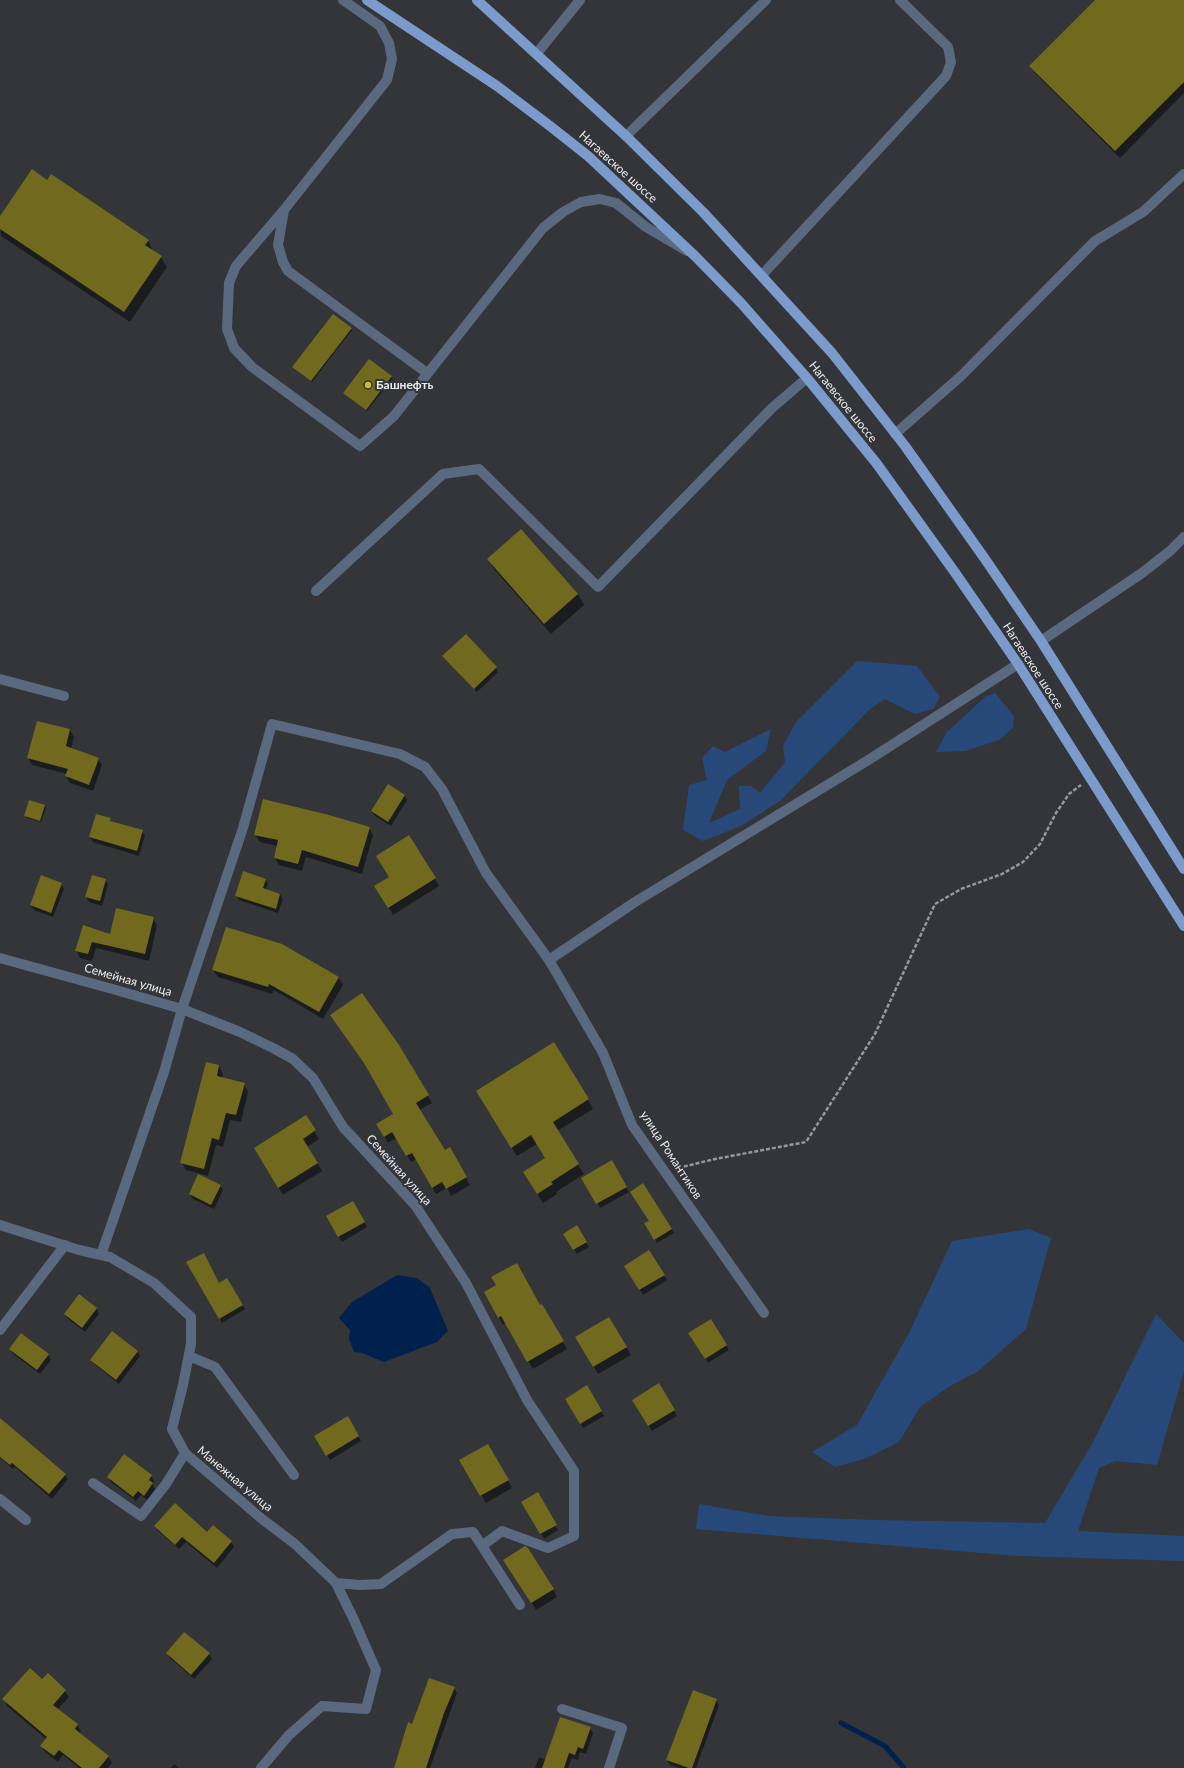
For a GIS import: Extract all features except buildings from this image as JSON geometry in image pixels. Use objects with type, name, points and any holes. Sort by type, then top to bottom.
[{"type":"main road","name":"Нагаевское шоссе","points":[[367,0],[497,86],[550,126],[599,167],[694,256],[741,303],[807,378],[877,464],[956,574],[1018,664],[1184,926]]},
{"type":"main road","name":"Нагаевское шоссе","points":[[477,0],[626,136],[703,212],[762,275],[832,354],[895,434],[1041,641],[1184,869]]},
{"type":"main road","points":[[1119,767],[1184,861]]},
{"type":"street","points":[[343,0],[380,26],[389,44],[392,59],[387,80],[284,210],[236,266],[229,283],[227,329],[234,348],[252,367],[360,446],[394,416],[543,228],[563,212],[581,202],[600,199],[616,202],[646,227],[694,256]]},
{"type":"street","points":[[536,53],[580,0]]},
{"type":"street","points":[[626,136],[766,0]]},
{"type":"street","points":[[762,275],[946,76],[952,62],[948,47],[900,0]]},
{"type":"street","points":[[895,434],[961,376],[1095,241],[1143,212],[1184,174]]},
{"type":"street","points":[[284,210],[278,245],[283,262],[288,271],[427,373]]},
{"type":"street","points":[[316,592],[443,474],[479,469],[598,587],[772,408],[807,378]]},
{"type":"street","points":[[1041,641],[1142,573],[1170,551],[1184,537]]},
{"type":"street","points":[[549,960],[635,902],[877,755],[1018,664]]},
{"type":"street","points":[[0,679],[64,696]]},
{"type":"street","name":"улица Романтиков","points":[[182,1009],[243,828],[272,724],[400,754],[425,767],[442,789],[486,872],[549,960],[603,1053],[632,1125],[764,1313]]},
{"type":"street","name":"Семейная улица","points":[[0,958],[182,1009],[240,1032],[293,1059],[313,1078],[342,1127],[415,1205],[466,1283],[527,1400],[574,1471],[574,1536],[548,1548],[502,1531],[482,1546]]},
{"type":"street","points":[[101,1255],[164,1072],[182,1009]]},
{"type":"street","name":"Манежная улица","points":[[0,1225],[110,1257],[154,1283],[191,1317],[191,1344],[189,1356],[172,1429],[185,1454],[262,1519],[295,1544],[336,1583],[354,1620],[376,1670],[366,1709],[322,1706],[289,1735],[261,1768]]},
{"type":"street","points":[[0,1330],[65,1245]]},
{"type":"street","points":[[189,1356],[215,1367],[294,1475]]},
{"type":"street","points":[[93,1483],[140,1516],[166,1484],[185,1454]]},
{"type":"street","points":[[0,1499],[26,1520]]},
{"type":"street","points":[[336,1583],[360,1585],[381,1584],[452,1534],[472,1532],[520,1605]]},
{"type":"street","points":[[562,1709],[622,1728],[609,1768]]},
{"type":"path","points":[[664,1172],[715,1159],[806,1142],[875,1034],[935,904],[961,889],[1002,874],[1023,862],[1040,844],[1056,813],[1069,794],[1090,779]]},
{"type":"shaded area","points":[[857,661],[917,666],[940,697],[933,709],[915,714],[885,699],[870,709],[781,800],[743,825],[703,841],[683,830],[689,785],[707,780],[702,758],[713,746],[725,752],[771,729],[766,751],[727,780],[709,823],[740,809],[739,786],[751,786],[760,793],[785,762],[783,746],[796,722]]},
{"type":"shaded area","points":[[995,693],[1014,716],[1013,728],[999,740],[965,751],[936,752],[947,732],[986,696]]},
{"type":"shaded area","points":[[1029,1229],[1051,1238],[1026,1329],[977,1372],[950,1386],[920,1407],[899,1442],[864,1459],[835,1467],[812,1452],[857,1425],[909,1333],[952,1241]]},
{"type":"shaded area","points":[[397,1275],[417,1278],[430,1288],[448,1331],[437,1342],[384,1362],[362,1353],[354,1352],[349,1339],[350,1330],[339,1318],[352,1302]]},
{"type":"shaded area","points":[[1156,1314],[1184,1343],[1184,1371],[1157,1465],[1116,1461],[1099,1468],[1078,1531],[1184,1536],[1184,1561],[1018,1556],[696,1529],[699,1504],[768,1516],[874,1520],[1045,1523],[1093,1442]]},
{"type":"waterway","points":[[841,1723],[885,1746],[904,1768]]},
{"type":"place","name":"Башнефть","points":[[368,385]]}]
